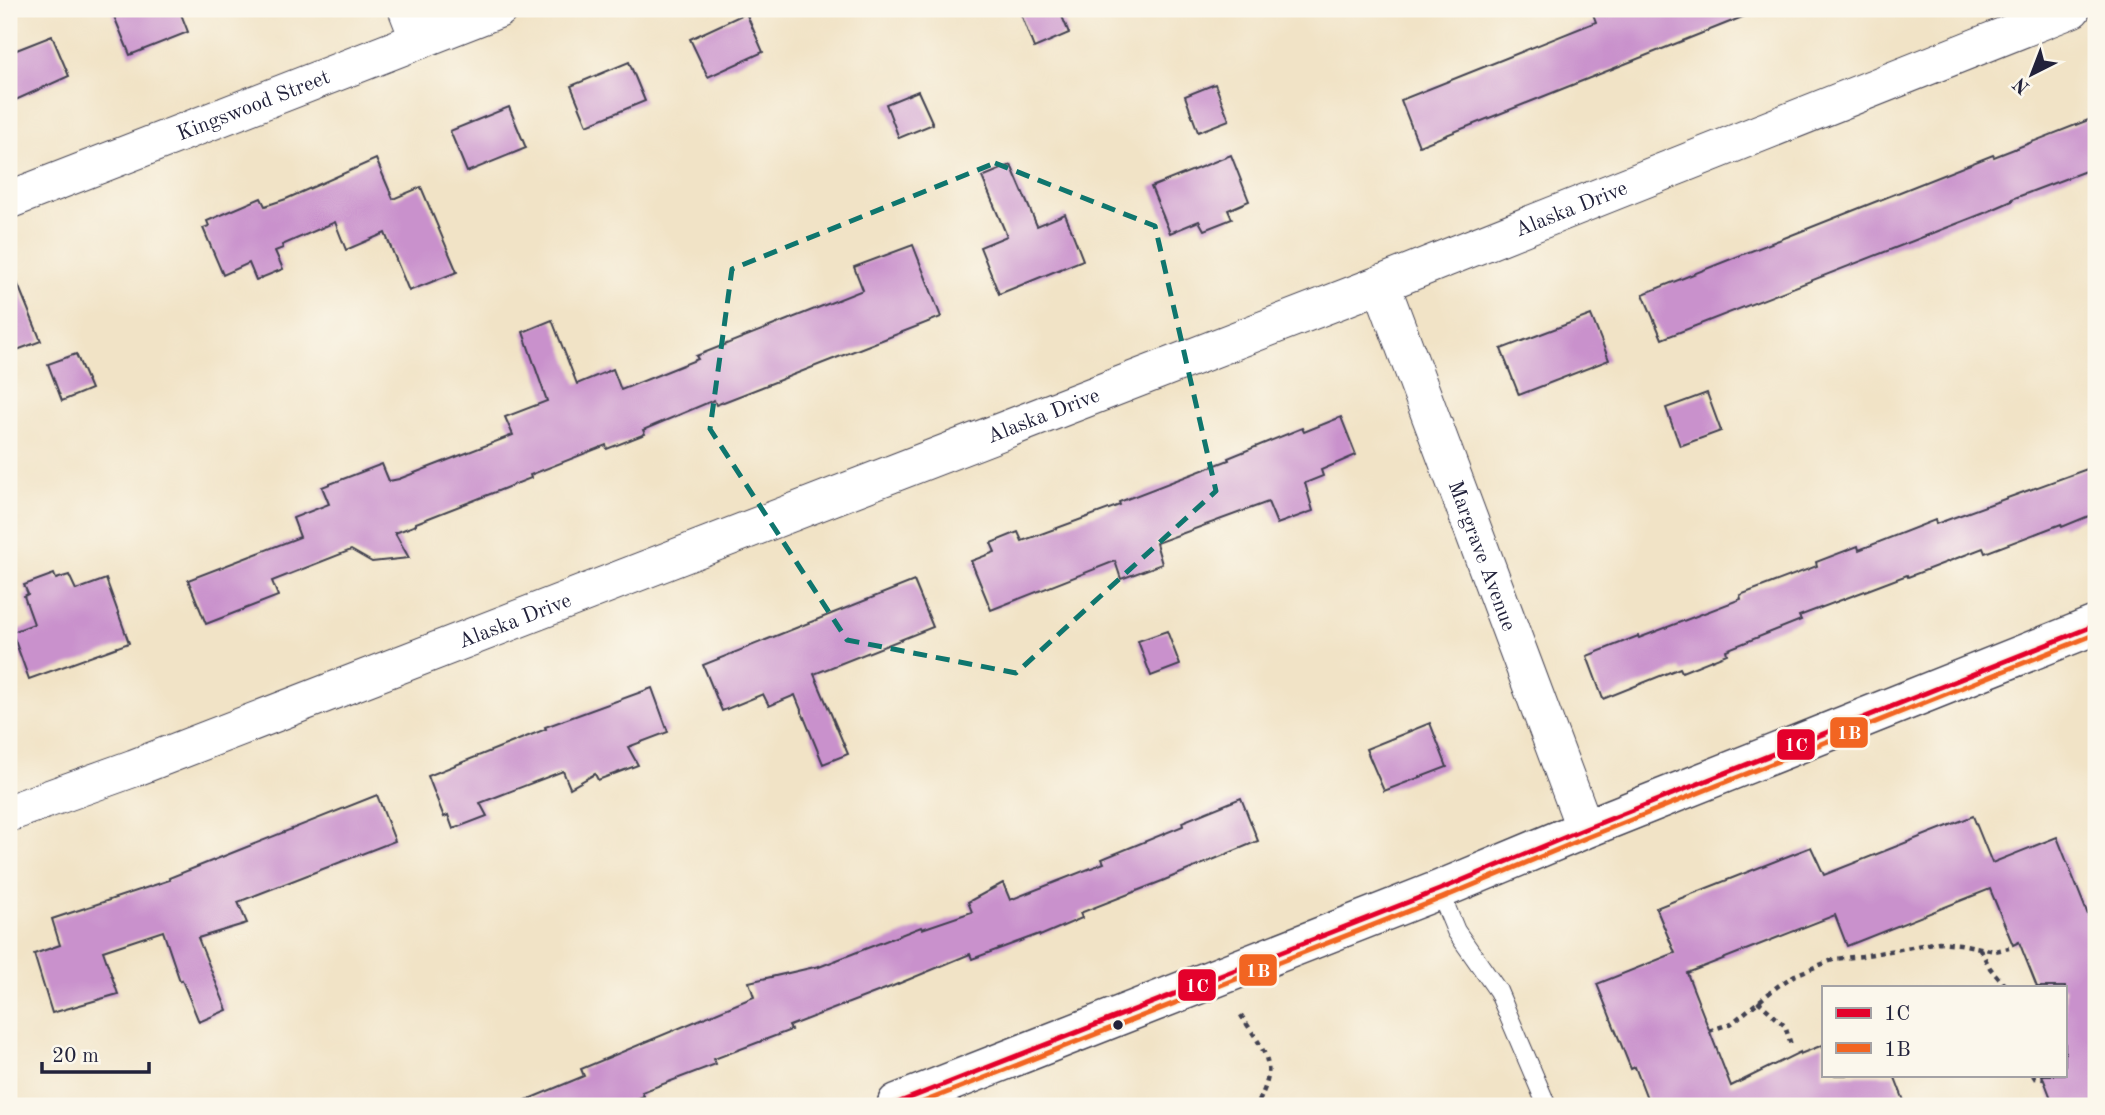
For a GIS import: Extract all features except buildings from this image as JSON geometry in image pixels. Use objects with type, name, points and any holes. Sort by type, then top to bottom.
[{"type":"street","name":"Kingswood Street","points":[[9,200],[413,24],[499,9]]},
{"type":"street","name":"Alaska Drive","points":[[9,813],[147,763],[1381,284],[2072,9]]},
{"type":"street","name":"Margrave Avenue","points":[[1381,284],[1585,829]]},
{"type":"street","points":[[894,1105],[1439,890],[2096,625]]},
{"type":"lane","points":[[1439,890],[1456,931],[1498,990],[1547,1106]]},
{"type":"path","points":[[1709,1031],[1732,1023],[1796,975],[1835,959],[1939,942],[1995,951],[2009,948]]},
{"type":"path","points":[[1980,948],[1990,968],[2005,986]]},
{"type":"path","points":[[1758,1001],[1786,1026],[1792,1048]]},
{"type":"path","points":[[1241,1015],[1268,1066],[1268,1077],[1257,1106]]},
{"type":"path","points":[[2033,1076],[2044,1079]]},
{"type":"highlighted area","points":[[995,163],[1155,226],[1216,491],[1016,673],[847,640],[710,429],[732,269]]},
{"type":"transit line","name":"1C","points":[[897,1103],[1439,890],[2096,625]]},
{"type":"transit line","name":"1B","points":[[913,1106],[1442,898],[2096,634]]}]
